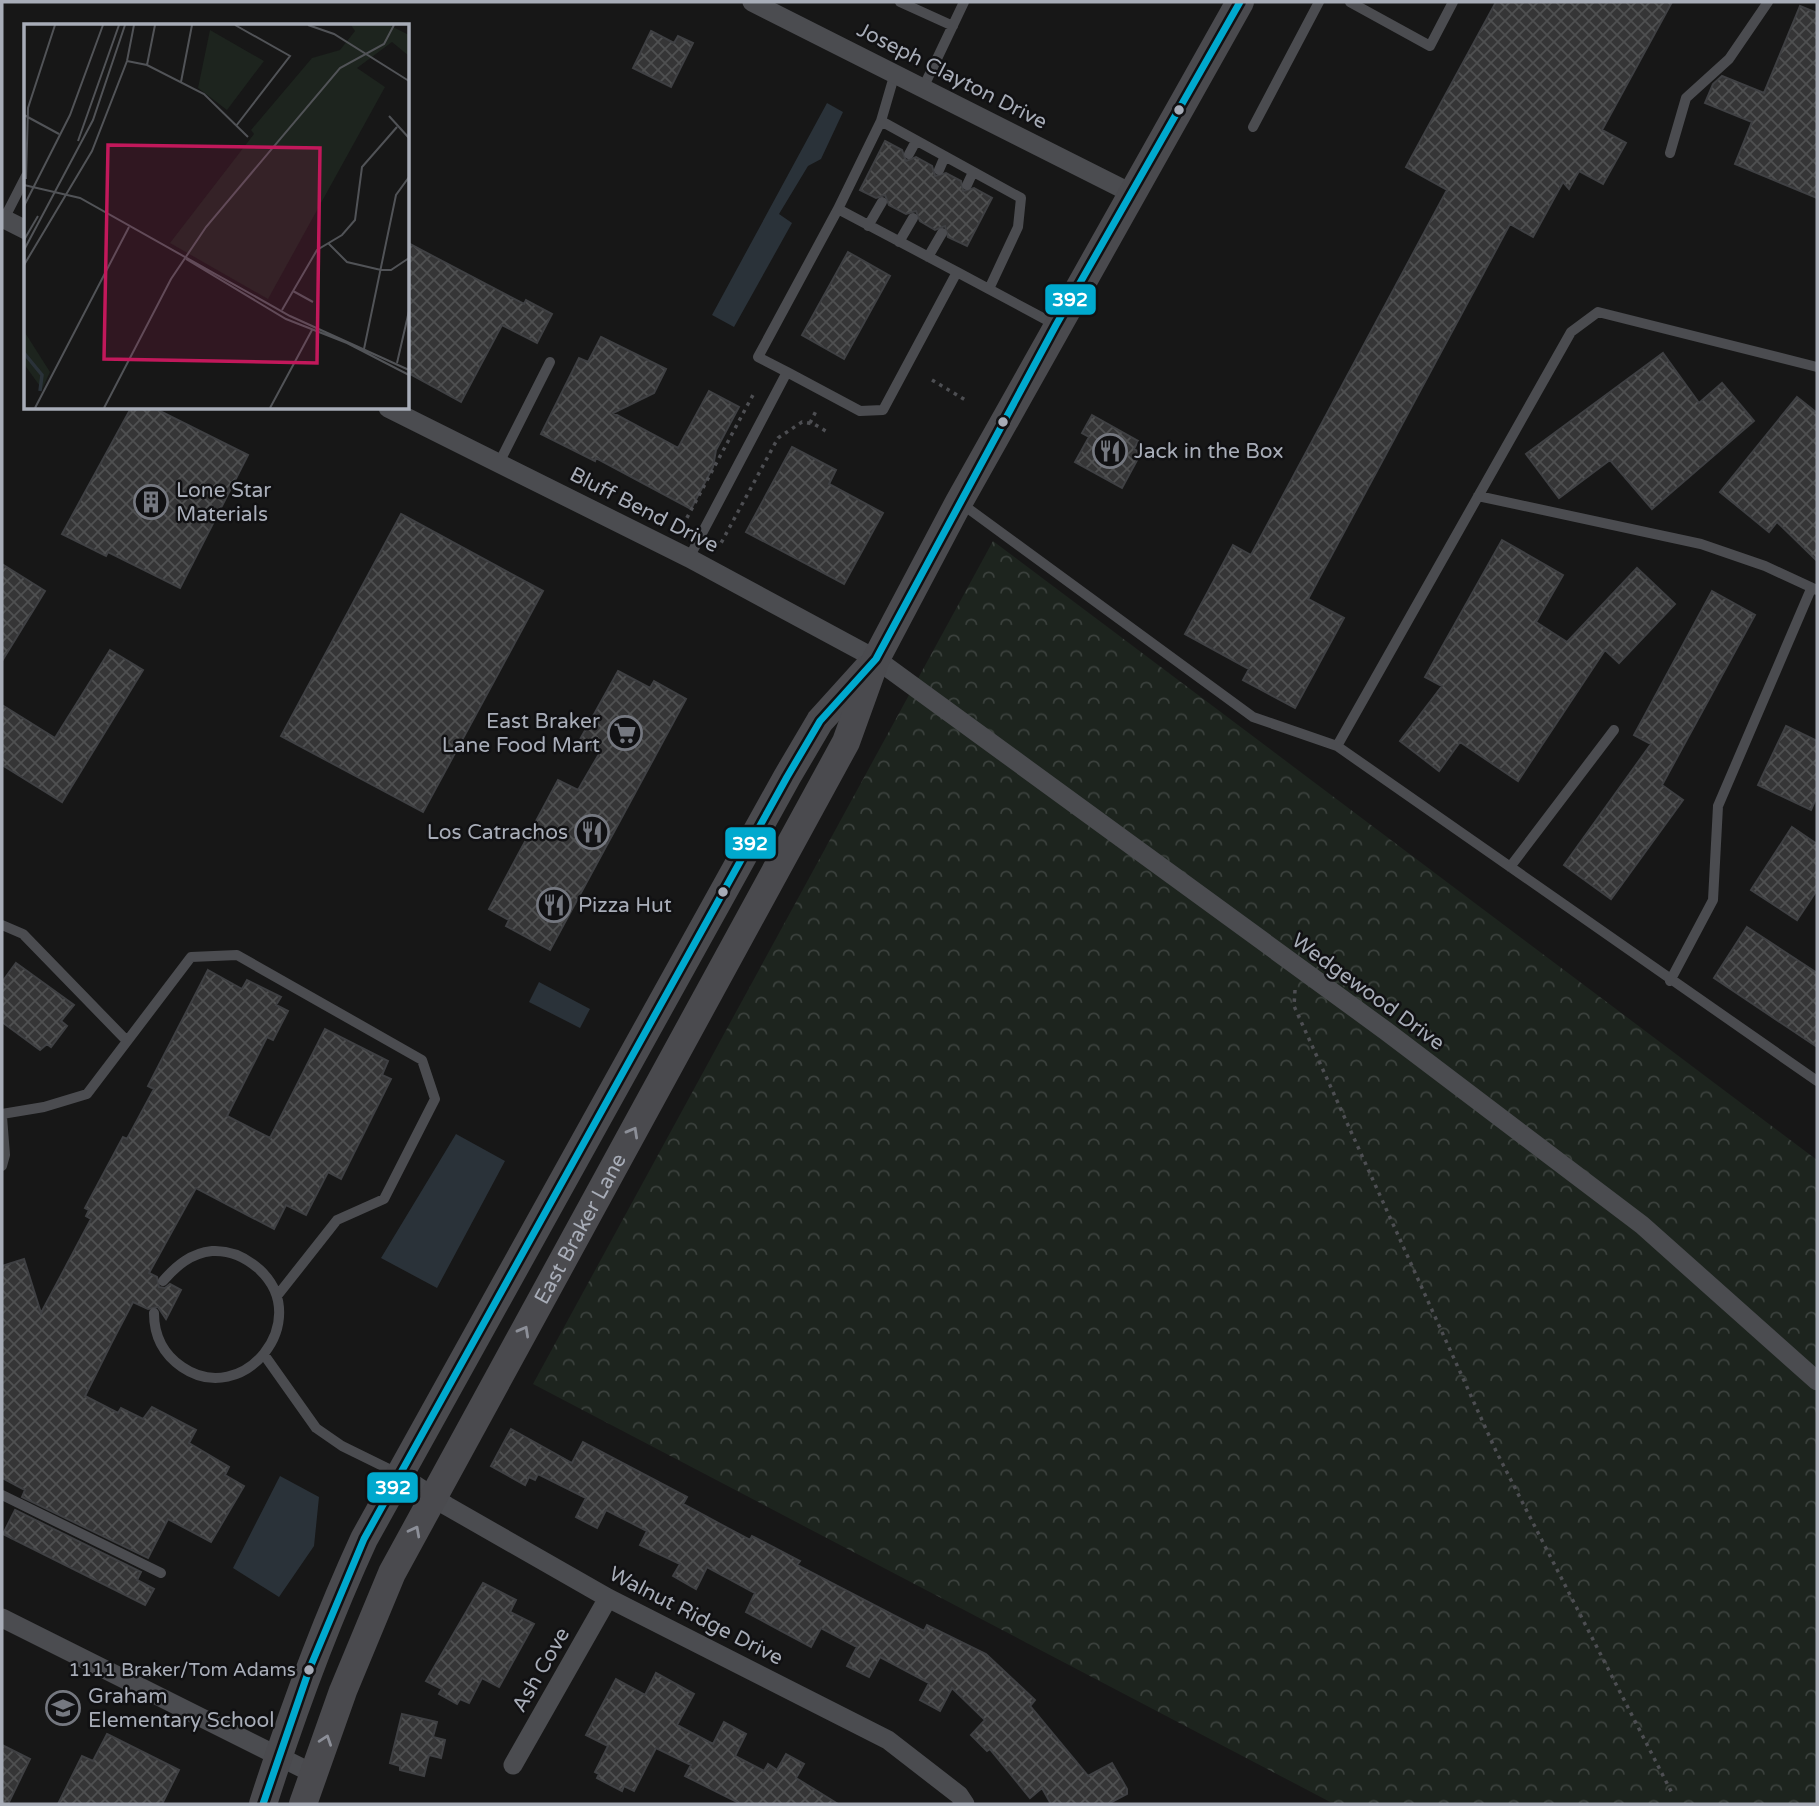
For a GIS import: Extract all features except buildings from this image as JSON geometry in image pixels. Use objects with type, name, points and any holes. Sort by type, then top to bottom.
[{"type":"main road","name":"East Braker Lane","points":[[303,1804],[366,1630],[433,1496],[846,742],[876,659],[959,502],[1056,325],[1240,2]]},
{"type":"main road","name":"East Braker Lane","points":[[263,1804],[330,1612],[364,1539],[820,721],[876,659]]},
{"type":"street","name":"Joseph Clayton Drive","points":[[752,2],[924,86],[1131,193]]},
{"type":"street","points":[[3,219],[24,229]]},
{"type":"street","name":"Bluff Bend Drive","points":[[392,410],[689,558],[876,659]]},
{"type":"street","name":"Wedgewood Drive","points":[[876,659],[1386,1031],[1642,1225],[1817,1381]]},
{"type":"street","name":"Walnut Ridge Drive","points":[[400,1475],[608,1598],[888,1740],[958,1795],[965,1804]]},
{"type":"street","name":"Ash Cove","points":[[513,1765],[608,1598]]},
{"type":"street","points":[[2,1618],[314,1774]]},
{"type":"lane","points":[[900,2],[953,26]]},
{"type":"lane","points":[[924,86],[964,2]]},
{"type":"lane","points":[[1252,127],[1319,2]]},
{"type":"lane","points":[[1350,2],[1430,46],[1453,2]]},
{"type":"lane","points":[[1670,153],[1686,98],[1729,59],[1768,2]]},
{"type":"lane","points":[[895,72],[881,121],[838,209],[758,356],[860,411],[883,410],[957,272]]},
{"type":"lane","points":[[881,121],[1021,198],[1018,227],[989,289]]},
{"type":"lane","points":[[909,154],[916,141]]},
{"type":"lane","points":[[939,170],[946,156]]},
{"type":"lane","points":[[967,185],[973,172]]},
{"type":"lane","points":[[3,219],[24,180]]},
{"type":"lane","points":[[869,226],[882,202]]},
{"type":"lane","points":[[838,209],[1056,325]]},
{"type":"lane","points":[[899,242],[913,218]]},
{"type":"lane","points":[[928,257],[942,233]]},
{"type":"lane","points":[[1337,746],[1571,332],[1598,312],[1817,367]]},
{"type":"lane","points":[[499,463],[550,362]]},
{"type":"lane","points":[[689,558],[787,372]]},
{"type":"lane","points":[[1478,496],[1701,544],[1765,566],[1814,589],[1718,806],[1713,900],[1670,981]]},
{"type":"lane","points":[[959,502],[1253,717],[1337,746],[1670,981],[1817,1081]]},
{"type":"lane","points":[[1510,867],[1614,730]]},
{"type":"lane","points":[[2,925],[23,934],[126,1040]]},
{"type":"lane","points":[[2,1166],[5,1155],[2,1115],[44,1107],[87,1094],[191,957],[237,955],[422,1060],[435,1099],[384,1199],[337,1220],[277,1296]]},
{"type":"lane","points":[[154,1313],[154,1325],[161,1344],[173,1361],[190,1373],[210,1378],[230,1377],[249,1369],[265,1356],[278,1328],[277,1296],[260,1269],[233,1253],[211,1251],[191,1257],[173,1268],[163,1281]]},
{"type":"lane","points":[[265,1356],[316,1428],[342,1446],[400,1475]]},
{"type":"lane","points":[[2,1495],[161,1573]]},
{"type":"path","points":[[932,380],[967,401]]},
{"type":"path","points":[[810,423],[816,411]]},
{"type":"path","points":[[1295,967],[1294,1006],[1496,1451],[1673,1795]]},
{"type":"green space","points":[[993,541],[1817,1160],[1817,1804],[1334,1804],[533,1384]]},
{"type":"shaded area","points":[[827,103],[843,112],[821,159],[808,166],[779,214],[792,223],[734,327],[712,315]]},
{"type":"shaded area","points":[[539,982],[590,1009],[580,1028],[529,1002]]},
{"type":"shaded area","points":[[456,1134],[505,1161],[437,1288],[381,1258]]},
{"type":"shaded area","points":[[280,1476],[319,1497],[314,1546],[279,1597],[233,1568]]},
{"type":"transit line","name":"392","points":[[263,1804],[309,1670],[364,1539],[787,777],[820,721],[876,659],[1056,325],[1240,2]]},
{"type":"place","name":"Jack in the Box","points":[[1110,451]]},
{"type":"place","name":"Lone Star Materials","points":[[151,502]]},
{"type":"place","name":"East Braker Lane Food Mart","points":[[625,733]]},
{"type":"place","name":"Los Catrachos","points":[[592,832]]},
{"type":"place","name":"Pizza Hut","points":[[554,905]]},
{"type":"place","name":"1111 Braker/Tom Adams","points":[[309,1670]]},
{"type":"place","name":"Graham Elementary School","points":[[63,1708]]}]
